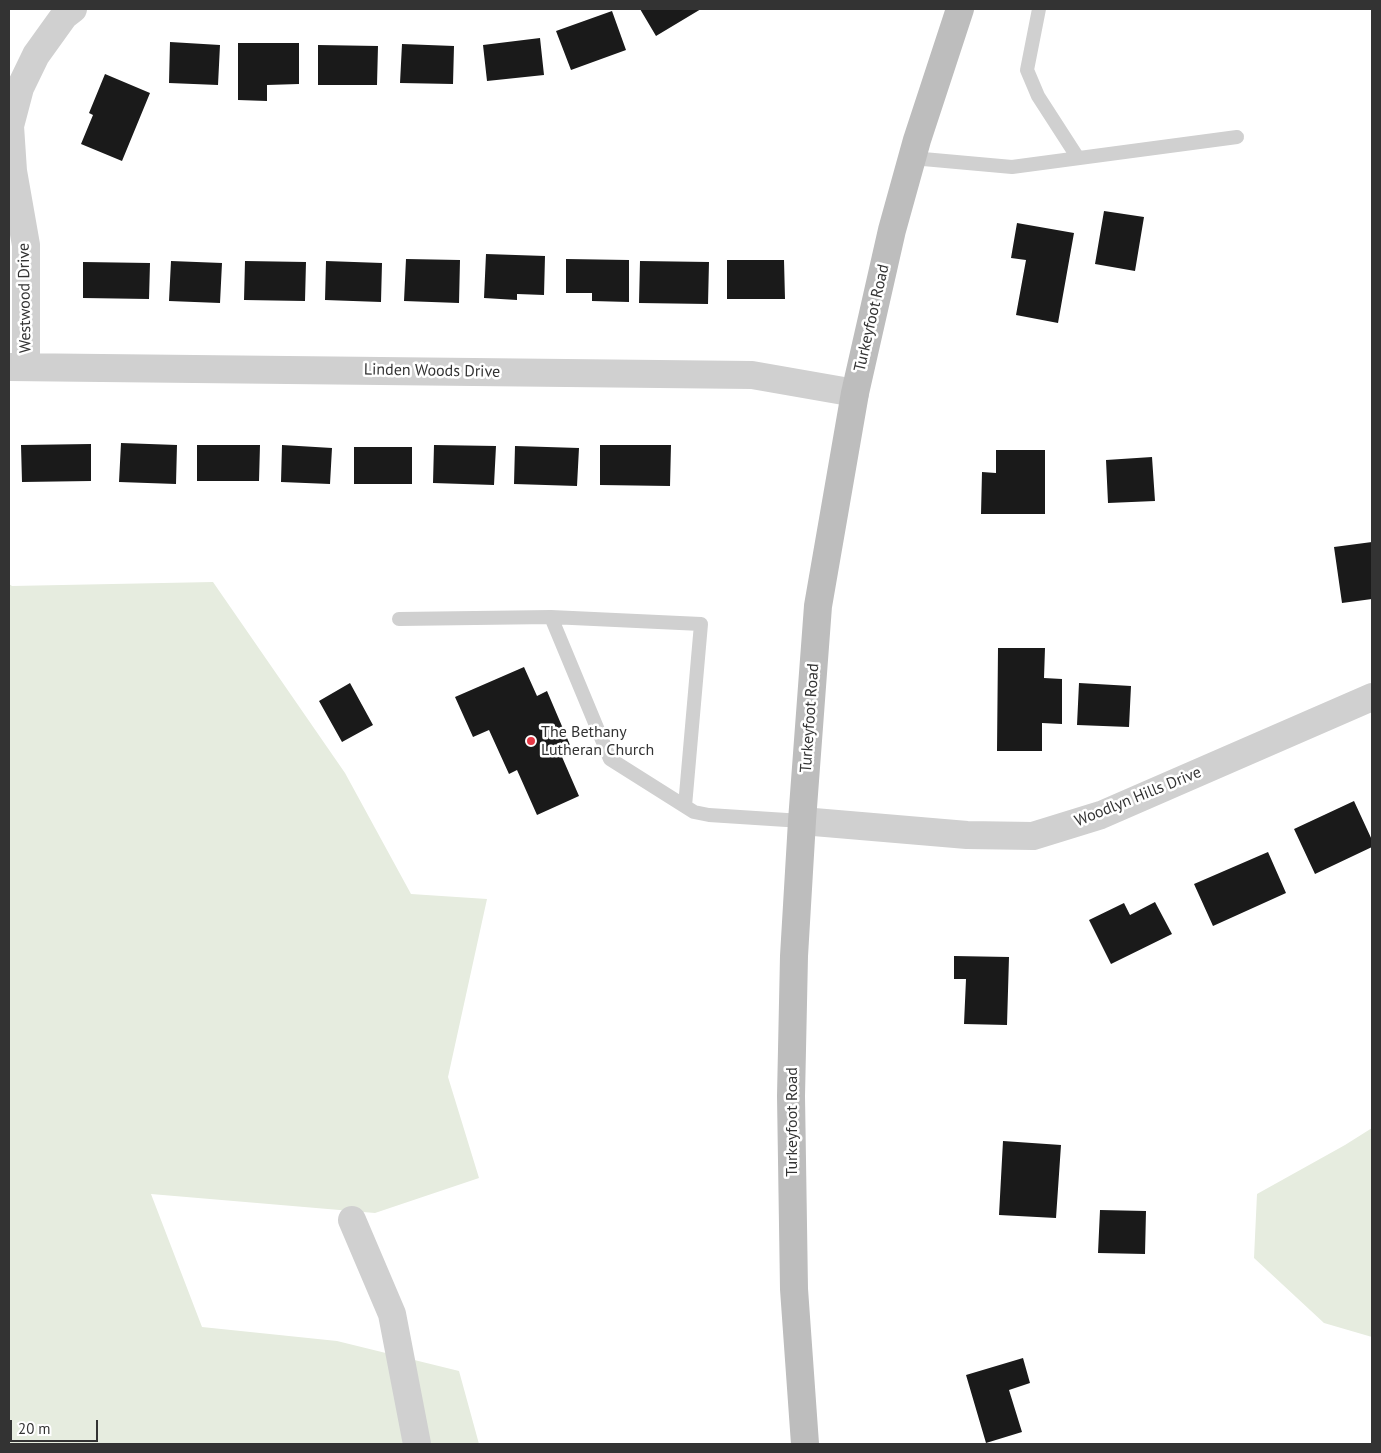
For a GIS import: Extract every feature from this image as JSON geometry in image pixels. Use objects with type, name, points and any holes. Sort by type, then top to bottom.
[{"type":"main road","name":"Turkeyfoot Road","points":[[804,1444],[794,1288],[791,1096],[794,956],[818,606],[854,393],[892,230],[912,158],[960,9]]},
{"type":"street","name":"Westwood Drive","points":[[17,367],[26,245],[13,171],[10,126],[20,88],[36,56],[65,11]]},
{"type":"street","name":"Linden Woods Drive","points":[[17,367],[752,375],[854,393]]},
{"type":"street","name":"Woodlyn Hills Drive","points":[[802,821],[967,835],[1033,836],[1101,815],[1372,696]]},
{"type":"street","points":[[352,1220],[392,1314],[418,1444]]},
{"type":"lane","points":[[1039,9],[1027,70],[1038,96],[1078,158]]},
{"type":"lane","points":[[912,158],[1012,168],[1237,137]]},
{"type":"lane","points":[[551,617],[610,758],[694,812],[709,815],[802,821]]},
{"type":"lane","points":[[399,618],[551,617],[701,624],[685,806]]},
{"type":"shaded area","points":[[213,582],[345,773],[411,894],[487,899],[448,1077],[479,1178],[375,1213],[151,1194],[202,1327],[337,1341],[459,1371],[479,1444],[9,1444],[9,584],[12,586]]},
{"type":"shaded area","points":[[1372,1128],[1372,1337],[1324,1323],[1254,1258],[1257,1194]]},
{"type":"building","points":[[640,9],[701,9],[656,36]]},
{"type":"building","points":[[612,11],[626,50],[571,70],[556,31]]},
{"type":"building","points":[[540,38],[544,75],[487,81],[483,45]]},
{"type":"building","points":[[170,42],[220,45],[218,85],[169,83]]},
{"type":"building","points":[[238,43],[299,43],[299,84],[267,85],[267,101],[238,100]]},
{"type":"building","points":[[402,44],[454,46],[453,84],[400,83]]},
{"type":"building","points":[[318,45],[378,46],[377,85],[318,85]]},
{"type":"building","points":[[105,74],[150,93],[122,161],[81,144],[93,115],[89,113]]},
{"type":"building","points":[[1104,211],[1144,217],[1135,271],[1095,264]]},
{"type":"building","points":[[1017,223],[1074,233],[1058,323],[1016,315],[1026,260],[1011,258]]},
{"type":"building","points":[[486,254],[545,256],[544,295],[517,294],[517,300],[484,298]]},
{"type":"building","points":[[406,259],[460,260],[459,303],[404,301]]},
{"type":"building","points":[[566,259],[629,260],[629,302],[592,301],[592,293],[566,293]]},
{"type":"building","points":[[727,260],[784,260],[785,299],[727,299]]},
{"type":"building","points":[[171,261],[222,263],[220,303],[169,301]]},
{"type":"building","points":[[245,261],[306,262],[305,301],[244,300]]},
{"type":"building","points":[[326,261],[382,263],[381,302],[325,300]]},
{"type":"building","points":[[640,261],[709,262],[708,304],[639,303]]},
{"type":"building","points":[[83,262],[150,263],[149,299],[83,298]]},
{"type":"building","points":[[121,443],[177,445],[176,484],[119,482]]},
{"type":"building","points":[[91,444],[91,481],[22,482],[21,445]]},
{"type":"building","points":[[197,445],[260,445],[259,481],[197,481]]},
{"type":"building","points":[[282,445],[332,448],[330,484],[281,482]]},
{"type":"building","points":[[434,445],[496,446],[494,485],[433,483]]},
{"type":"building","points":[[600,445],[671,445],[670,486],[600,485]]},
{"type":"building","points":[[515,446],[579,448],[577,486],[514,484]]},
{"type":"building","points":[[354,447],[412,447],[412,484],[354,484]]},
{"type":"building","points":[[996,450],[1045,450],[1045,514],[981,514],[982,472],[996,473]]},
{"type":"building","points":[[1152,457],[1155,501],[1108,503],[1106,460]]},
{"type":"building","points":[[1372,542],[1372,599],[1342,603],[1334,547]]},
{"type":"building","points":[[998,648],[1045,648],[1044,678],[1062,679],[1062,724],[1042,723],[1042,751],[997,751]]},
{"type":"building","name":"The Bethany Lutheran Church","points":[[524,667],[537,696],[547,691],[570,745],[559,750],[579,796],[537,815],[517,770],[509,774],[489,730],[473,737],[455,697]]},
{"type":"building","points":[[350,683],[373,725],[342,742],[319,701]]},
{"type":"building","points":[[1079,683],[1131,686],[1129,727],[1077,725]]},
{"type":"building","points":[[1354,801],[1372,840],[1372,847],[1315,874],[1294,829]]},
{"type":"building","points":[[1268,852],[1286,893],[1213,926],[1194,884]]},
{"type":"building","points":[[1155,902],[1172,934],[1111,964],[1089,920],[1124,903],[1130,915]]},
{"type":"building","points":[[954,956],[1009,957],[1007,1025],[964,1024],[966,979],[954,979]]},
{"type":"building","points":[[1003,1141],[1061,1145],[1056,1218],[999,1215]]},
{"type":"building","points":[[1100,1210],[1146,1211],[1145,1254],[1098,1253]]},
{"type":"building","points":[[1023,1358],[1030,1383],[1009,1390],[1022,1432],[986,1443],[966,1375]]},
{"type":"place","name":"The Bethany Lutheran Church","points":[[531,741]]}]
